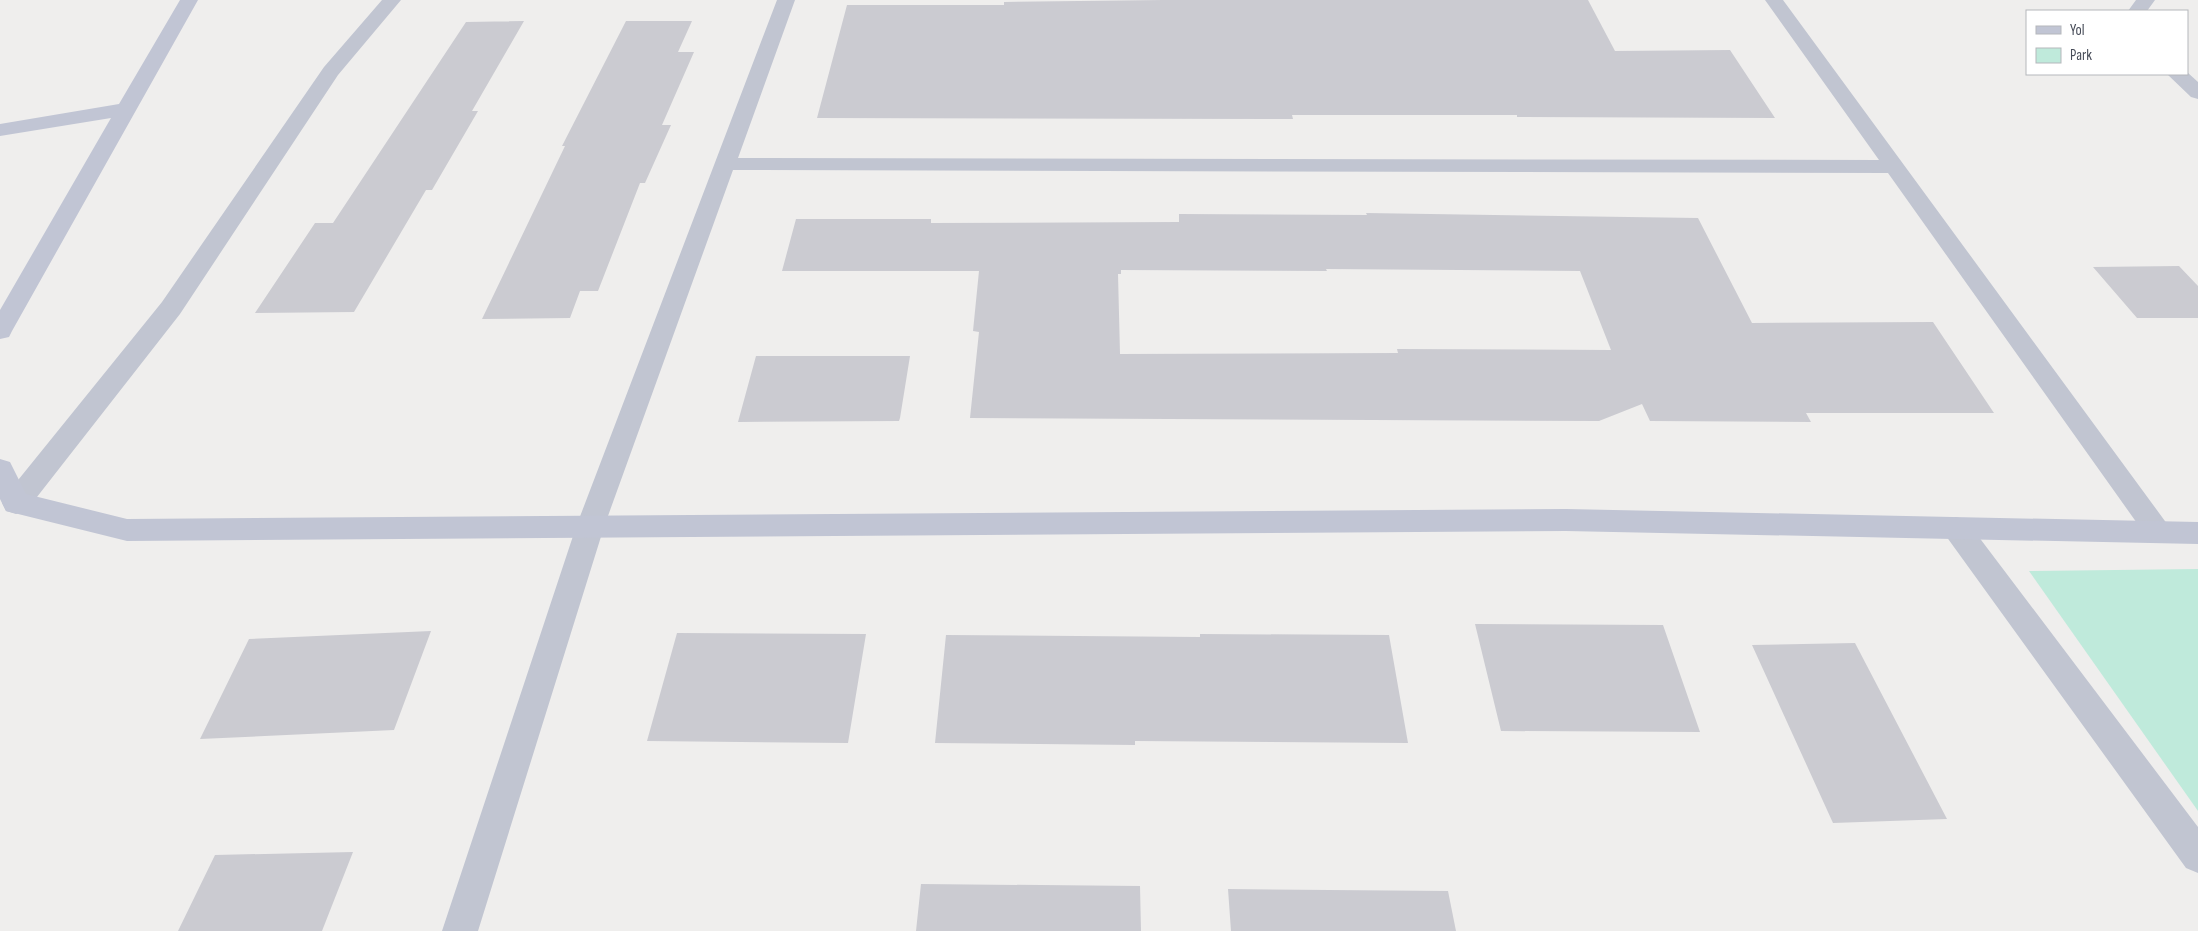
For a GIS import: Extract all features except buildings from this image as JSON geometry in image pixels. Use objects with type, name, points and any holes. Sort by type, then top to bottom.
[{"type":"street","points":[[2,323],[128,109],[189,0]]},
{"type":"street","points":[[16,502],[171,308],[331,71],[392,0]]},
{"type":"street","points":[[460,931],[590,527],[786,0]]},
{"type":"street","points":[[1774,0],[2159,532]]},
{"type":"street","points":[[2178,75],[2198,92]]},
{"type":"street","points":[[0,130],[128,109]]},
{"type":"street","points":[[725,164],[1895,167]]},
{"type":"street","points":[[0,469],[16,502],[127,530],[1566,520],[2198,533]]},
{"type":"street","points":[[1956,528],[2198,856]]},
{"type":"green space","points":[[2198,569],[2198,811],[2029,571]]}]
